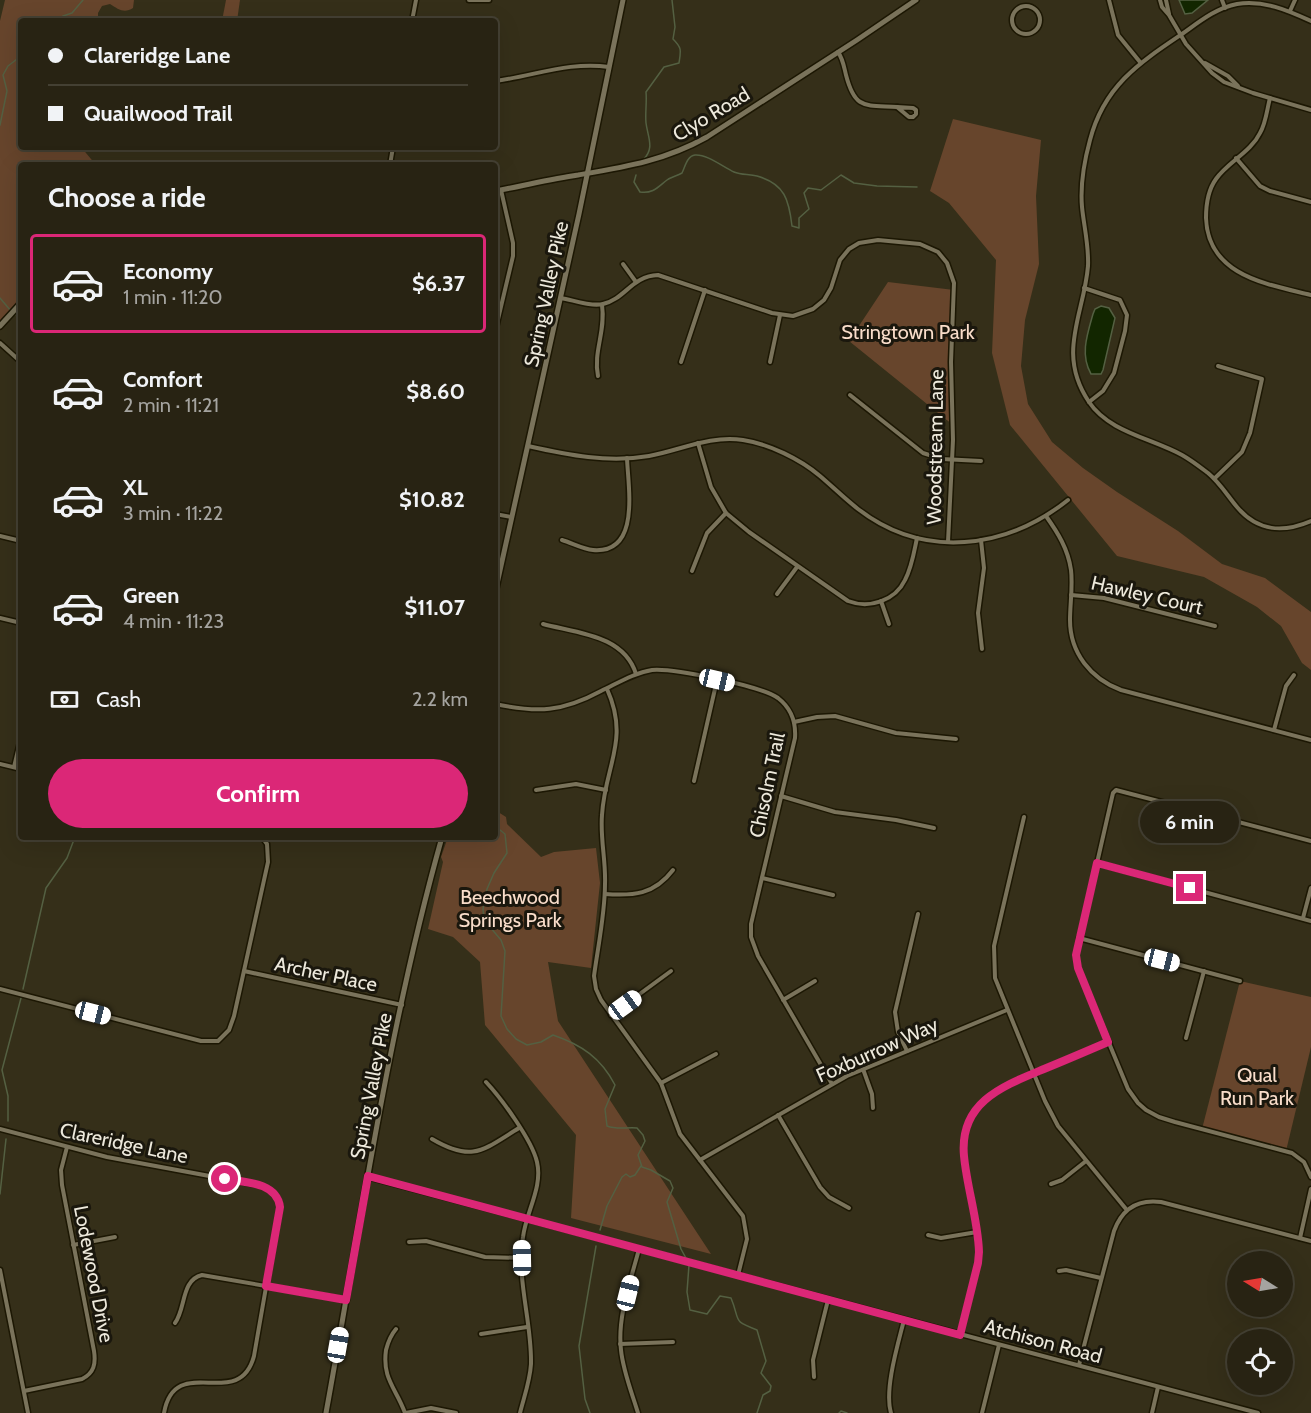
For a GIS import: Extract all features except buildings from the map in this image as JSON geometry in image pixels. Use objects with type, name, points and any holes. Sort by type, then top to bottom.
[{"type":"street","points":[[413,18],[416,0]]},
{"type":"street","points":[[469,0],[489,0]]},
{"type":"street","name":"Spring Valley Pike","points":[[498,579],[561,298],[623,0]]},
{"type":"street","name":"Clyo Road","points":[[498,191],[650,162],[681,150],[707,137],[916,0]]},
{"type":"street","points":[[1025,6],[1034,9],[1040,21],[1036,30],[1028,34],[1015,30],[1012,22],[1013,13],[1025,6],[1029,0]]},
{"type":"street","points":[[1109,0],[1118,35],[1140,62]]},
{"type":"street","points":[[1160,0],[1162,8],[1169,15],[1186,44],[1204,62],[1228,76],[1239,86],[1269,98],[1311,110]]},
{"type":"street","points":[[1166,0],[1169,15]]},
{"type":"street","points":[[1222,0],[1225,8]]},
{"type":"street","points":[[1290,11],[1295,0]]},
{"type":"street","points":[[1311,21],[1272,4],[1239,4],[1225,8],[1203,19],[1140,62],[1112,91],[1099,114],[1091,137],[1082,183],[1088,253],[1072,350],[1081,387],[1089,402],[1098,413],[1114,425],[1182,455],[1215,478],[1250,520],[1274,528],[1289,528],[1311,521]]},
{"type":"street","points":[[838,52],[843,60],[852,94],[856,100],[865,104],[913,108],[916,114],[909,117],[897,107]]},
{"type":"street","points":[[498,80],[575,65],[591,64],[609,67]]},
{"type":"street","points":[[1269,98],[1260,134],[1214,181],[1208,195],[1206,220],[1210,240],[1221,258],[1245,276],[1311,295]]},
{"type":"street","points":[[1236,158],[1260,186],[1311,202]]},
{"type":"street","points":[[498,191],[513,243],[513,256],[498,319]]},
{"type":"street","name":"Woodstream Lane","points":[[602,305],[636,282],[658,275],[780,315],[800,315],[818,305],[831,288],[844,255],[859,243],[878,240],[909,243],[926,246],[938,252],[947,263],[954,284],[951,362],[953,459],[948,542]]},
{"type":"street","points":[[623,264],[636,282]]},
{"type":"street","points":[[1084,288],[1120,300],[1127,315],[1114,373],[1103,391],[1089,402]]},
{"type":"street","points":[[681,362],[705,290]]},
{"type":"street","points":[[561,298],[602,305],[604,323],[596,362],[598,376]]},
{"type":"street","points":[[0,326],[18,306]]},
{"type":"street","points":[[770,362],[780,315]]},
{"type":"street","points":[[0,343],[18,359]]},
{"type":"street","points":[[1215,478],[1242,452],[1250,433],[1262,379],[1218,366]]},
{"type":"street","points":[[850,395],[923,453],[936,458],[981,461]]},
{"type":"street","points":[[528,446],[582,457],[627,458],[650,456],[698,442],[724,439],[744,441],[768,447],[811,469],[869,517],[893,530],[917,538],[948,542],[981,540],[1021,530],[1068,500]]},
{"type":"street","points":[[698,442],[711,488],[726,513],[797,567],[848,601],[868,604],[892,595],[905,579],[917,538]]},
{"type":"street","points":[[562,540],[588,549],[599,550],[614,544],[622,537],[629,519],[627,458]]},
{"type":"street","points":[[692,571],[711,526],[726,513]]},
{"type":"street","points":[[498,514],[511,517]]},
{"type":"street","points":[[1046,516],[1061,538],[1071,569],[1070,629],[1074,644],[1082,661],[1099,679],[1120,690],[1311,740]]},
{"type":"street","points":[[0,536],[18,540]]},
{"type":"street","points":[[981,540],[984,568],[978,620],[982,649]]},
{"type":"street","points":[[777,594],[797,567]]},
{"type":"street","name":"Hawley Court","points":[[1071,595],[1104,598],[1215,626]]},
{"type":"street","points":[[881,601],[889,624]]},
{"type":"street","points":[[0,618],[18,622]]},
{"type":"street","points":[[543,624],[612,643],[628,656],[636,674]]},
{"type":"street","name":"Chisolm Trail","points":[[498,705],[520,709],[550,710],[574,704],[636,674],[654,670],[671,670],[769,693],[785,705],[794,722],[795,738],[751,924],[751,937],[758,956],[831,1084]]},
{"type":"street","points":[[1274,730],[1286,686],[1294,675]]},
{"type":"street","points":[[694,781],[717,680]]},
{"type":"street","points":[[607,688],[618,730],[602,818],[605,894],[595,982],[601,1000],[661,1083],[677,1129],[739,1210],[746,1224],[747,1245],[738,1275]]},
{"type":"street","points":[[794,722],[835,716],[896,733],[956,739]]},
{"type":"street","points":[[14,767],[18,750]]},
{"type":"street","points":[[0,764],[18,768]]},
{"type":"street","points":[[536,790],[576,784],[606,790]]},
{"type":"street","points":[[1311,841],[1116,790],[1113,793],[1076,955],[1078,968],[1132,1096],[1153,1114],[1292,1153],[1304,1162],[1311,1177]]},
{"type":"street","points":[[781,796],[835,812],[896,820],[934,828]]},
{"type":"street","points":[[1024,817],[993,957],[995,978],[1058,1126],[1126,1209]]},
{"type":"street","points":[[0,989],[201,1041],[213,1042],[222,1038],[231,1026],[268,862],[267,844],[264,840]]},
{"type":"street","name":"Spring Valley Pike","points":[[326,1413],[368,1176],[402,1005],[441,840]]},
{"type":"street","points":[[1097,863],[1311,921]]},
{"type":"street","points":[[605,894],[629,896],[640,893],[664,881],[673,870]]},
{"type":"street","points":[[762,878],[833,895]]},
{"type":"street","points":[[1303,918],[1311,888]]},
{"type":"street","points":[[906,1051],[896,1025],[895,1012],[918,914]]},
{"type":"street","points":[[1080,938],[1240,981]]},
{"type":"street","name":"Archer Place","points":[[244,971],[402,1005]]},
{"type":"street","points":[[611,1015],[671,971]]},
{"type":"street","points":[[1186,1038],[1203,971]]},
{"type":"street","points":[[783,1000],[815,981]]},
{"type":"street","name":"Foxburrow Way","points":[[700,1160],[831,1084],[1007,1010]]},
{"type":"street","points":[[960,1335],[978,1263],[977,1232],[964,1156],[967,1128],[975,1111],[991,1094],[1006,1084],[1108,1042]]},
{"type":"street","points":[[661,1083],[716,1054]]},
{"type":"street","points":[[863,1069],[872,1094],[873,1108]]},
{"type":"street","points":[[486,1082],[500,1096],[537,1161],[537,1185],[522,1238],[522,1284],[531,1370],[520,1413]]},
{"type":"street","points":[[778,1115],[820,1187],[830,1197],[849,1208]]},
{"type":"street","points":[[432,1139],[455,1151],[476,1152],[519,1128]]},
{"type":"street","name":"Clareridge Lane","points":[[0,1129],[144,1165],[258,1185],[270,1190],[278,1198],[280,1207],[254,1356],[247,1374],[228,1386],[198,1383],[184,1385],[171,1395],[164,1413]]},
{"type":"street","name":"Lodewood Drive","points":[[24,1391],[82,1379],[93,1369],[94,1351],[61,1178],[62,1162],[67,1147]]},
{"type":"street","points":[[1051,1184],[1062,1180],[1086,1161]]},
{"type":"street","name":"Atchison Road","points":[[368,1176],[1258,1413]]},
{"type":"street","points":[[1300,1238],[1311,1190]]},
{"type":"street","points":[[1079,1365],[1114,1231],[1126,1209],[1145,1202],[1159,1202],[1311,1241]]},
{"type":"street","points":[[928,1235],[940,1238],[977,1232]]},
{"type":"street","points":[[74,1245],[116,1237]]},
{"type":"street","points":[[409,1242],[426,1241],[485,1257],[522,1258]]},
{"type":"street","points":[[638,1413],[624,1367],[620,1344],[626,1302],[639,1249]]},
{"type":"street","points":[[0,1270],[28,1413]]},
{"type":"street","points":[[1059,1271],[1066,1270],[1101,1278]]},
{"type":"street","points":[[175,1323],[183,1309],[186,1289],[196,1276],[207,1275],[346,1300]]},
{"type":"street","points":[[814,1377],[813,1360],[828,1300]]},
{"type":"street","points":[[891,1413],[889,1401],[893,1369],[904,1320]]},
{"type":"street","points":[[481,1334],[527,1328]]},
{"type":"street","points":[[396,1329],[388,1341],[385,1368],[389,1382],[405,1413],[432,1408],[456,1413]]},
{"type":"street","points":[[620,1344],[673,1342]]},
{"type":"street","points":[[982,1413],[999,1345]]},
{"type":"street","points":[[1152,1413],[1158,1387]]},
{"type":"street","points":[[1234,1413],[1236,1407]]},
{"type":"green space","points":[[5,0],[134,0],[133,8],[127,11],[110,4],[102,6],[98,18],[18,18],[18,150],[84,150],[94,162],[18,162],[18,306],[0,326],[0,21]]},
{"type":"green space","points":[[226,0],[240,0],[237,18],[223,18]]},
{"type":"green space","points":[[953,119],[1041,140],[1036,196],[1039,264],[1025,320],[1021,366],[1028,404],[1052,442],[1083,468],[1178,531],[1222,564],[1265,578],[1311,612],[1311,670],[1302,663],[1281,626],[1257,607],[1204,577],[1117,556],[1010,425],[992,353],[996,260],[949,203],[930,191]]},
{"type":"green space","name":"Stringtown Park","points":[[888,282],[954,290],[951,362],[953,425],[849,341]]},
{"type":"green space","name":"Beechwood Springs Park","points":[[498,812],[506,817],[507,824],[541,857],[554,852],[596,848],[600,883],[591,968],[548,962],[558,1021],[711,1254],[571,1218],[576,1135],[485,1025],[480,962],[453,937],[428,929],[443,862],[441,857],[447,840],[498,840]]},
{"type":"green space","name":"Qual Run Park","points":[[1240,981],[1311,997],[1311,1047],[1286,1151],[1202,1129]]},
{"type":"shaded area","points":[[1179,0],[1208,0],[1192,13],[1185,14]]},
{"type":"shaded area","points":[[1101,306],[1109,308],[1115,318],[1103,370],[1101,374],[1091,374],[1086,360],[1086,345],[1093,314],[1095,309]]},
{"type":"waterway","points":[[61,18],[72,13],[83,0]]},
{"type":"waterway","points":[[643,160],[650,147],[646,123],[646,92],[664,67],[679,63],[680,50],[673,39],[675,27],[672,0]]},
{"type":"waterway","points":[[0,125],[7,91],[3,75],[8,66],[18,58]]},
{"type":"waterway","points":[[636,175],[634,182],[640,192],[648,192],[682,173],[690,157],[700,155],[739,174],[766,179],[780,188],[787,201],[792,226],[799,228],[799,218],[809,209],[804,193],[808,188],[821,190],[841,175],[854,183],[917,187]]},
{"type":"waterway","points":[[0,298],[11,311]]},
{"type":"waterway","points":[[498,828],[505,834],[507,853],[487,889],[483,909],[484,920],[501,940],[505,951],[501,1016],[507,1029],[516,1039],[527,1045],[541,1042],[553,1035],[582,1048],[597,1060],[610,1076],[615,1085],[605,1109],[607,1126],[637,1128],[643,1135],[645,1141],[638,1155],[642,1167],[670,1181],[673,1188],[667,1202],[681,1249],[687,1260]]},
{"type":"waterway","points":[[23,989],[46,888],[67,858],[74,840]]},
{"type":"waterway","points":[[8,1121],[8,1096],[2,1070],[21,998]]},
{"type":"waterway","points":[[0,1194],[6,1139]]},
{"type":"waterway","points":[[600,1230],[607,1206],[622,1177],[626,1174],[630,1177],[635,1175],[641,1166]]},
{"type":"waterway","points":[[590,1413],[585,1399],[579,1346],[596,1246]]},
{"type":"waterway","points":[[689,1265],[687,1292],[690,1310],[707,1314],[720,1296],[731,1298],[740,1322],[757,1330],[766,1361],[761,1373],[771,1386],[770,1391],[763,1395],[757,1413]]},
{"type":"waterway","points":[[839,1413],[841,1411],[847,1413]]},
{"type":"route","points":[[225,1179],[265,1187],[276,1194],[280,1203],[266,1286],[346,1300],[368,1176],[960,1335],[979,1252],[964,1156],[965,1135],[970,1120],[981,1104],[1006,1084],[1108,1042],[1078,968],[1076,955],[1097,863],[1190,888]]}]
